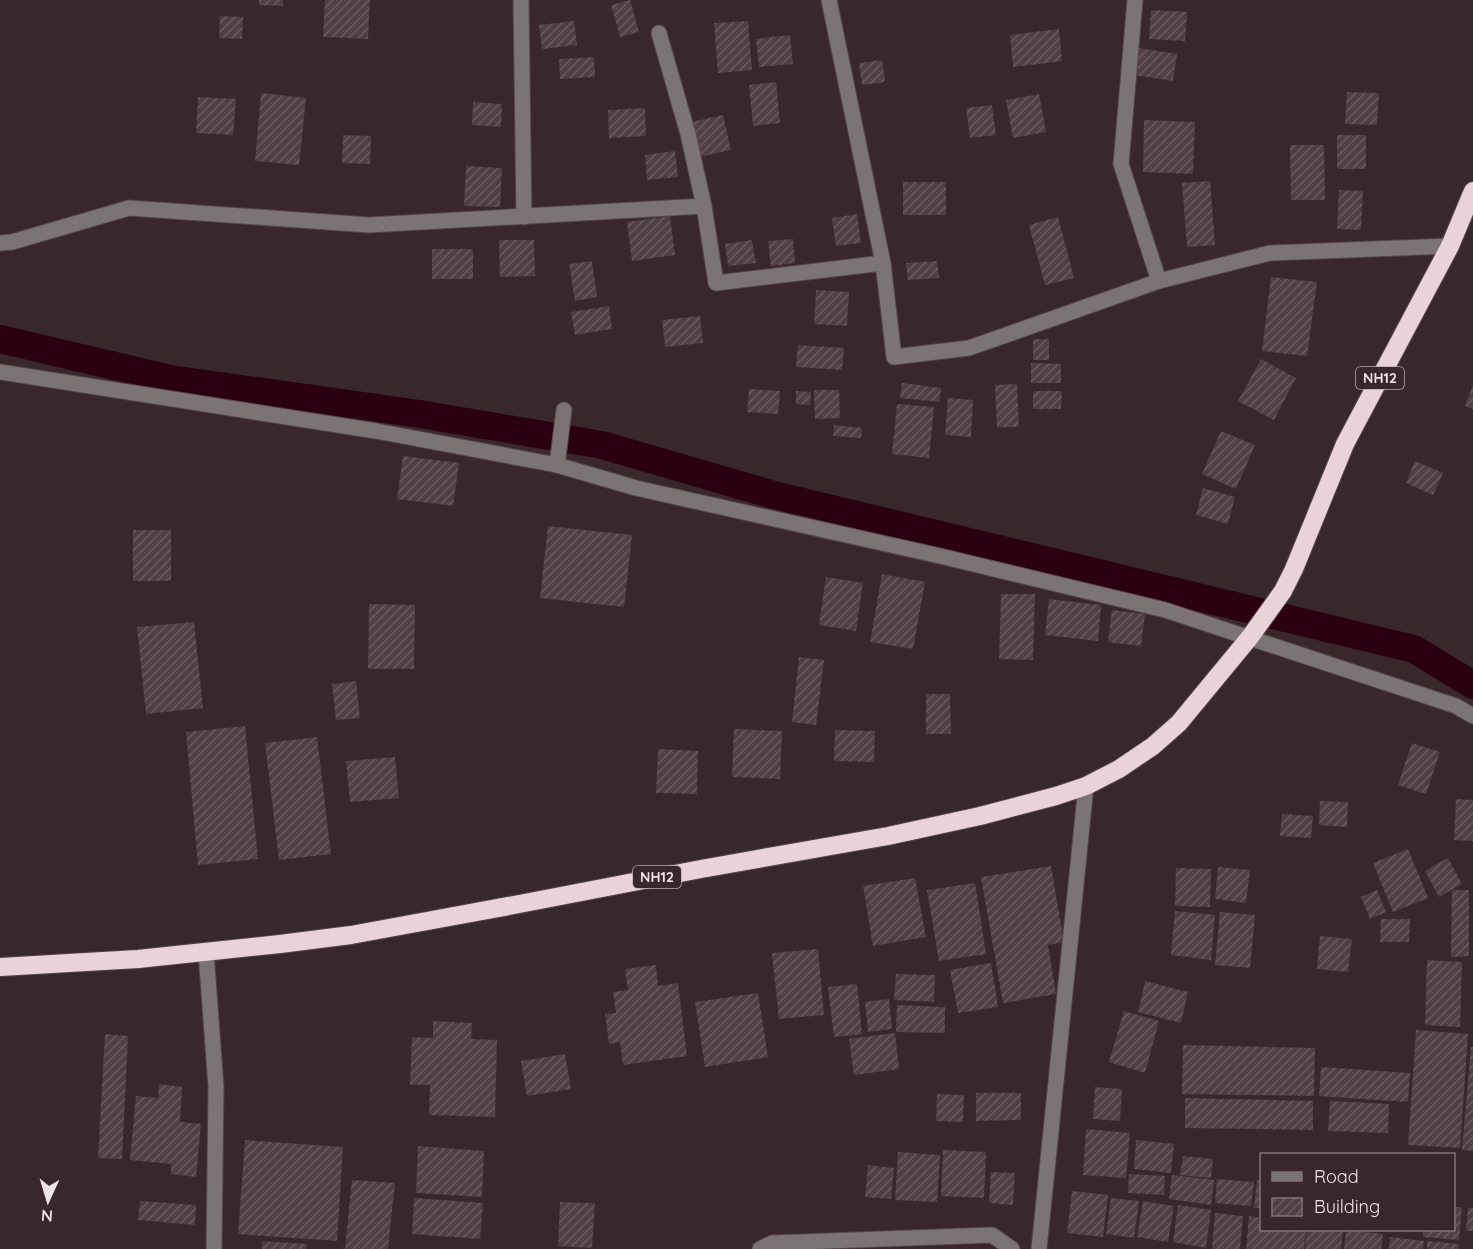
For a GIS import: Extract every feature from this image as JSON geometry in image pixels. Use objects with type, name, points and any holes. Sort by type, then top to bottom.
[{"type":"highway","name":"NH12","points":[[0,967],[138,959],[351,935],[702,868],[888,836],[1017,807],[1086,786],[1119,769],[1153,747],[1179,723],[1250,637],[1283,591],[1345,444],[1450,246],[1473,190]]},
{"type":"street","points":[[521,0],[524,217]]},
{"type":"street","points":[[829,0],[883,263],[894,357],[969,348],[1159,281],[1270,253],[1450,246]]},
{"type":"street","points":[[1135,0],[1121,164],[1159,281]]},
{"type":"street","points":[[659,33],[688,135],[704,206],[716,283],[883,263]]},
{"type":"street","points":[[0,243],[12,242],[129,208],[369,225],[704,206]]},
{"type":"street","points":[[0,372],[376,431],[557,465],[636,488],[1165,610],[1456,706],[1473,716]]},
{"type":"street","points":[[557,465],[564,410]]},
{"type":"street","points":[[1039,1249],[1086,786]]},
{"type":"street","points":[[206,952],[216,1088],[214,1249]]},
{"type":"street","points":[[760,1249],[772,1243],[992,1235],[1012,1249]]},
{"type":"building","points":[[259,0],[283,0],[283,6],[259,5]]},
{"type":"building","points":[[325,0],[370,0],[368,39],[323,37]]},
{"type":"building","points":[[630,0],[639,32],[620,37],[611,5]]},
{"type":"building","points":[[1151,10],[1187,12],[1185,41],[1149,39]]},
{"type":"building","points":[[220,16],[243,17],[242,39],[219,38]]},
{"type":"building","points":[[574,21],[577,45],[542,49],[539,25]]},
{"type":"building","points":[[748,21],[752,70],[718,73],[714,23]]},
{"type":"building","points":[[1059,29],[1062,61],[1013,67],[1010,35]]},
{"type":"building","points":[[790,35],[793,64],[759,67],[756,39]]},
{"type":"building","points":[[1139,48],[1177,54],[1173,81],[1134,75]]},
{"type":"building","points":[[594,57],[595,77],[560,79],[559,59]]},
{"type":"building","points":[[882,60],[885,82],[862,85],[859,63]]},
{"type":"building","points":[[776,82],[780,123],[753,126],[749,85]]},
{"type":"building","points":[[1347,92],[1379,93],[1377,125],[1345,124]]},
{"type":"building","points":[[261,93],[306,98],[299,165],[255,161]]},
{"type":"building","points":[[1039,94],[1046,132],[1013,138],[1006,100]]},
{"type":"building","points":[[198,97],[236,99],[233,135],[196,133]]},
{"type":"building","points":[[473,102],[502,104],[501,127],[472,125]]},
{"type":"building","points":[[992,105],[996,135],[970,138],[966,108]]},
{"type":"building","points":[[645,108],[646,136],[609,138],[608,110]]},
{"type":"building","points":[[723,115],[731,150],[699,157],[691,122]]},
{"type":"building","points":[[1144,120],[1195,122],[1193,174],[1143,172]]},
{"type":"building","points":[[343,135],[371,136],[370,164],[342,163]]},
{"type":"building","points":[[1337,135],[1366,135],[1366,169],[1337,169]]},
{"type":"building","points":[[1290,145],[1324,145],[1325,200],[1291,200]]},
{"type":"building","points":[[675,151],[678,177],[647,180],[645,155]]},
{"type":"building","points":[[466,166],[502,168],[500,207],[464,206]]},
{"type":"building","points":[[1210,181],[1215,245],[1187,247],[1182,183]]},
{"type":"building","points":[[903,182],[946,182],[946,215],[903,215]]},
{"type":"building","points":[[1339,190],[1363,191],[1361,230],[1337,229]]},
{"type":"building","points":[[857,214],[861,243],[836,246],[832,218]]},
{"type":"building","points":[[670,216],[675,255],[632,261],[627,222]]},
{"type":"building","points":[[1058,217],[1074,278],[1045,285],[1029,225]]},
{"type":"building","points":[[793,239],[795,263],[771,266],[768,241]]},
{"type":"building","points":[[499,240],[534,240],[535,276],[500,277]]},
{"type":"building","points":[[752,240],[756,263],[728,266],[725,244]]},
{"type":"building","points":[[432,249],[473,249],[473,279],[432,279]]},
{"type":"building","points":[[592,261],[597,297],[575,301],[569,264]]},
{"type":"building","points":[[937,261],[939,278],[908,280],[906,263]]},
{"type":"building","points":[[1271,277],[1317,282],[1307,356],[1262,351]]},
{"type":"building","points":[[816,290],[849,292],[847,326],[814,324]]},
{"type":"building","points":[[609,306],[612,329],[575,335],[571,312]]},
{"type":"building","points":[[700,316],[703,343],[665,347],[662,320]]},
{"type":"building","points":[[1033,339],[1049,339],[1049,360],[1033,360]]},
{"type":"building","points":[[798,345],[844,348],[842,370],[796,367]]},
{"type":"building","points":[[1261,359],[1296,378],[1274,420],[1238,401]]},
{"type":"building","points":[[1031,363],[1061,364],[1061,383],[1031,383]]},
{"type":"building","points":[[902,383],[941,388],[939,402],[900,398]]},
{"type":"building","points":[[1017,384],[1019,427],[997,427],[995,385]]},
{"type":"building","points":[[1473,385],[1473,409],[1465,406]]},
{"type":"building","points":[[749,389],[780,391],[778,414],[747,412]]},
{"type":"building","points":[[814,390],[839,390],[840,418],[815,419]]},
{"type":"building","points":[[796,391],[811,392],[810,405],[796,404]]},
{"type":"building","points":[[1033,391],[1062,391],[1061,409],[1033,409]]},
{"type":"building","points":[[948,398],[973,400],[971,437],[945,435]]},
{"type":"building","points":[[897,404],[934,407],[929,458],[892,454]]},
{"type":"building","points":[[834,425],[862,428],[861,438],[833,436]]},
{"type":"building","points":[[1221,431],[1255,445],[1236,489],[1202,474]]},
{"type":"building","points":[[403,456],[459,463],[453,506],[397,499]]},
{"type":"building","points":[[1415,461],[1443,473],[1433,495],[1406,483]]},
{"type":"building","points":[[1203,488],[1235,497],[1228,524],[1196,515]]},
{"type":"building","points":[[548,526],[632,535],[624,607],[540,598]]},
{"type":"building","points":[[133,530],[171,530],[171,581],[133,581]]},
{"type":"building","points":[[882,574],[925,582],[913,649],[870,642]]},
{"type":"building","points":[[826,577],[863,583],[856,631],[819,625]]},
{"type":"building","points":[[1001,594],[1035,594],[1033,660],[999,659]]},
{"type":"building","points":[[1049,599],[1101,605],[1098,641],[1045,635]]},
{"type":"building","points":[[369,604],[415,605],[414,669],[368,669]]},
{"type":"building","points":[[1112,610],[1145,614],[1141,646],[1108,642]]},
{"type":"building","points":[[194,622],[203,708],[146,714],[137,627]]},
{"type":"building","points":[[799,657],[824,660],[816,725],[792,722]]},
{"type":"building","points":[[356,681],[360,718],[336,720],[332,684]]},
{"type":"building","points":[[926,694],[950,694],[951,734],[926,734]]},
{"type":"building","points":[[245,726],[258,859],[198,865],[186,732]]},
{"type":"building","points":[[734,729],[782,731],[780,779],[732,777]]},
{"type":"building","points":[[835,730],[875,731],[874,762],[834,761]]},
{"type":"building","points":[[317,737],[331,854],[279,860],[265,743]]},
{"type":"building","points":[[1412,743],[1440,752],[1426,794],[1398,785]]},
{"type":"building","points":[[658,749],[698,751],[697,794],[656,793]]},
{"type":"building","points":[[395,757],[399,798],[350,802],[346,761]]},
{"type":"building","points":[[1456,799],[1473,800],[1473,841],[1454,840]]},
{"type":"building","points":[[1320,801],[1348,802],[1347,827],[1319,825]]},
{"type":"building","points":[[1282,814],[1313,816],[1311,838],[1280,836]]},
{"type":"building","points":[[1408,849],[1428,898],[1393,912],[1373,863]]},
{"type":"building","points":[[1448,858],[1462,884],[1439,897],[1425,871]]},
{"type":"building","points":[[1051,866],[1064,942],[1048,945],[1056,994],[1003,1003],[981,877]]},
{"type":"building","points":[[1218,867],[1250,870],[1246,903],[1215,899]]},
{"type":"building","points":[[1176,868],[1211,869],[1210,907],[1175,906]]},
{"type":"building","points":[[915,878],[926,937],[873,946],[863,886]]},
{"type":"building","points":[[975,883],[986,954],[939,961],[927,890]]},
{"type":"building","points":[[1377,890],[1386,912],[1370,919],[1361,897]]},
{"type":"building","points":[[1452,890],[1469,890],[1469,956],[1451,957]]},
{"type":"building","points":[[1175,911],[1215,915],[1211,960],[1171,955]]},
{"type":"building","points":[[1220,912],[1255,915],[1250,968],[1215,965]]},
{"type":"building","points":[[1381,919],[1410,919],[1409,942],[1380,942]]},
{"type":"building","points":[[1320,936],[1352,939],[1348,972],[1317,969]]},
{"type":"building","points":[[818,949],[824,1015],[779,1019],[772,953]]},
{"type":"building","points":[[1427,960],[1462,962],[1460,1027],[1425,1025]]},
{"type":"building","points":[[991,963],[998,1007],[958,1013],[950,970]]},
{"type":"building","points":[[656,965],[658,986],[678,983],[687,1056],[623,1065],[620,1042],[609,1044],[605,1014],[616,1013],[613,992],[628,990],[625,969]]},
{"type":"building","points":[[896,974],[935,975],[934,1002],[894,1000]]},
{"type":"building","points":[[1145,981],[1188,992],[1181,1023],[1138,1012]]},
{"type":"building","points":[[857,984],[862,1034],[834,1037],[828,987]]},
{"type":"building","points":[[758,993],[768,1057],[705,1067],[695,1002]]},
{"type":"building","points":[[889,999],[892,1029],[868,1032],[865,1002]]},
{"type":"building","points":[[897,1005],[945,1007],[945,1033],[896,1032]]},
{"type":"building","points":[[1124,1011],[1159,1021],[1145,1073],[1109,1062]]},
{"type":"building","points":[[433,1021],[472,1023],[471,1039],[497,1040],[495,1117],[429,1115],[430,1085],[410,1085],[412,1037],[433,1038]]},
{"type":"building","points":[[1416,1030],[1468,1034],[1460,1148],[1408,1145]]},
{"type":"building","points":[[895,1033],[899,1069],[854,1075],[849,1039]]},
{"type":"building","points":[[105,1034],[128,1036],[122,1159],[98,1158]]},
{"type":"building","points":[[1183,1045],[1315,1048],[1314,1096],[1182,1094]]},
{"type":"building","points":[[1471,1047],[1473,1047],[1473,1151],[1462,1150]]},
{"type":"building","points":[[565,1054],[571,1089],[527,1096],[521,1061]]},
{"type":"building","points":[[1321,1067],[1410,1073],[1408,1102],[1319,1096]]},
{"type":"building","points":[[159,1084],[182,1087],[180,1122],[201,1124],[196,1177],[171,1174],[171,1164],[130,1160],[136,1096],[158,1098]]},
{"type":"building","points":[[1095,1087],[1122,1089],[1120,1121],[1093,1119]]},
{"type":"building","points":[[976,1093],[1021,1093],[1021,1120],[976,1121]]},
{"type":"building","points":[[937,1094],[964,1095],[963,1122],[936,1121]]},
{"type":"building","points":[[1185,1098],[1313,1101],[1313,1130],[1185,1128]]},
{"type":"building","points":[[1330,1101],[1389,1104],[1388,1133],[1328,1131]]},
{"type":"building","points":[[1086,1129],[1130,1133],[1126,1178],[1083,1175]]},
{"type":"building","points":[[245,1140],[343,1147],[337,1241],[238,1234]]},
{"type":"building","points":[[1136,1140],[1174,1144],[1171,1173],[1134,1169]]},
{"type":"building","points":[[418,1146],[484,1151],[482,1197],[416,1193]]},
{"type":"building","points":[[943,1150],[986,1152],[984,1198],[941,1196]]},
{"type":"building","points":[[898,1152],[940,1155],[937,1202],[895,1200]]},
{"type":"building","points":[[1183,1156],[1213,1159],[1211,1178],[1180,1175]]},
{"type":"building","points":[[868,1165],[894,1168],[891,1199],[865,1197]]},
{"type":"building","points":[[991,1172],[1015,1173],[1013,1205],[989,1203]]},
{"type":"building","points":[[1129,1174],[1165,1176],[1164,1195],[1128,1193]]},
{"type":"building","points":[[1172,1175],[1214,1180],[1211,1205],[1169,1199]]},
{"type":"building","points":[[1217,1179],[1254,1182],[1251,1206],[1215,1203]]},
{"type":"building","points":[[352,1180],[395,1183],[388,1249],[345,1249]]},
{"type":"building","points":[[1257,1180],[1260,1180],[1260,1208],[1254,1208]]},
{"type":"building","points":[[1072,1191],[1108,1195],[1103,1237],[1067,1233]]},
{"type":"building","points":[[414,1198],[483,1203],[480,1239],[412,1234]]},
{"type":"building","points":[[1111,1198],[1139,1201],[1134,1238],[1106,1234]]},
{"type":"building","points":[[140,1201],[196,1205],[195,1225],[138,1220]]},
{"type":"building","points":[[1143,1201],[1174,1206],[1168,1242],[1137,1237]]},
{"type":"building","points":[[560,1202],[595,1203],[592,1248],[558,1246]]},
{"type":"building","points":[[1178,1205],[1211,1210],[1206,1248],[1173,1242]]},
{"type":"building","points":[[1455,1207],[1462,1207],[1459,1240],[1423,1237],[1423,1231],[1455,1231]]},
{"type":"building","points":[[1468,1208],[1473,1208],[1473,1231],[1466,1231]]},
{"type":"building","points":[[1215,1213],[1243,1216],[1240,1249],[1212,1249]]},
{"type":"building","points":[[1249,1216],[1260,1218],[1260,1231],[1306,1231],[1304,1249],[1246,1249]]},
{"type":"building","points":[[1307,1231],[1343,1231],[1341,1249],[1305,1249]]},
{"type":"building","points":[[1346,1231],[1383,1234],[1381,1249],[1344,1249]]},
{"type":"building","points":[[1390,1237],[1424,1241],[1423,1249],[1389,1249]]},
{"type":"building","points":[[262,1241],[307,1244],[306,1249],[262,1249]]},
{"type":"building","points":[[1427,1241],[1459,1244],[1459,1249],[1427,1249]]},
{"type":"waterway","points":[[0,339],[170,379],[420,414],[602,445],[774,495],[1414,649],[1473,685]]}]
